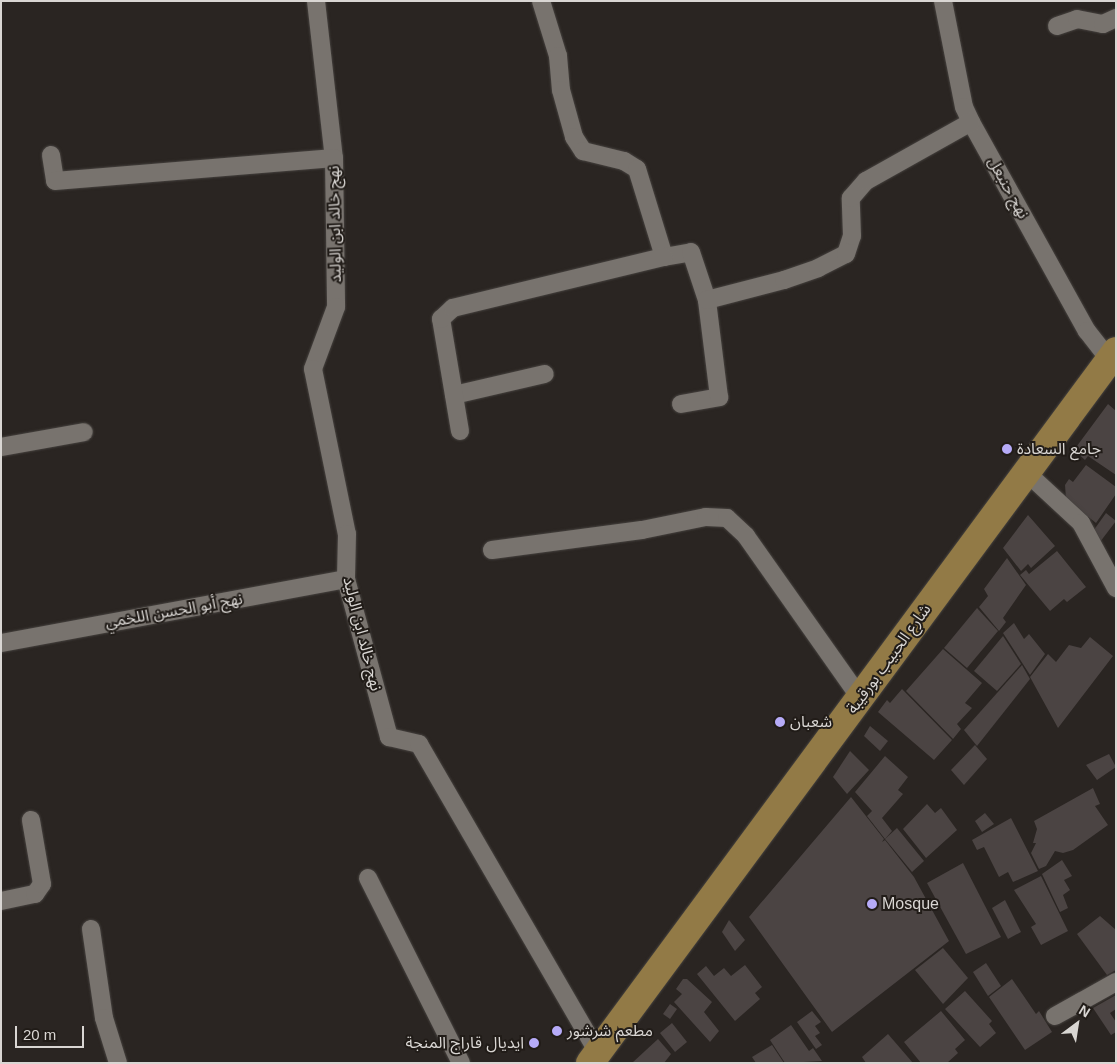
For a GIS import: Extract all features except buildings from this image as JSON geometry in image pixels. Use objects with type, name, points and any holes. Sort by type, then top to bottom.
[{"type":"main road","name":"شارع الحبيب بورقيبة","points":[[594,1058],[1113,355]]},
{"type":"street","name":"نهج خالد ابن الوليد","points":[[316,1],[334,158],[336,307],[312,369],[347,534],[346,579],[389,737],[419,744],[594,1058]]},
{"type":"street","points":[[540,1],[558,56],[561,90],[574,137],[582,151],[624,161],[637,169],[664,258]]},
{"type":"street","name":"نهج حنبعل","points":[[943,1],[964,107],[971,122],[1087,331],[1113,355]]},
{"type":"street","points":[[1057,26],[1077,18],[1103,24],[1116,18]]},
{"type":"street","points":[[707,300],[793,277],[846,254],[852,236],[851,198],[866,181],[971,122]]},
{"type":"street","points":[[51,155],[55,181],[334,158]]},
{"type":"street","points":[[460,431],[441,319],[453,308],[691,252],[707,300],[719,397],[681,404]]},
{"type":"street","points":[[454,394],[545,374]]},
{"type":"street","points":[[1,447],[84,432]]},
{"type":"street","points":[[1026,472],[1081,523],[1116,588]]},
{"type":"street","points":[[492,550],[642,530],[706,517],[727,518],[746,536],[861,698]]},
{"type":"street","name":"نهج أبو الحسن اللخمي","points":[[1,643],[346,579]]},
{"type":"street","points":[[1,901],[35,894],[42,884],[31,820]]},
{"type":"street","points":[[368,878],[461,1063]]},
{"type":"street","points":[[91,929],[104,1018],[118,1063]]},
{"type":"street","points":[[1055,1016],[1116,982]]},
{"type":"place","name":"جامع السعادة","points":[[1007,449]]},
{"type":"place","name":"شعبان","points":[[780,722]]},
{"type":"place","name":"Mosque","points":[[872,904]]},
{"type":"place","name":"مطعم شرشور","points":[[557,1031]]},
{"type":"place","name":"ايديال قاراج المنجة","points":[[534,1043]]}]
